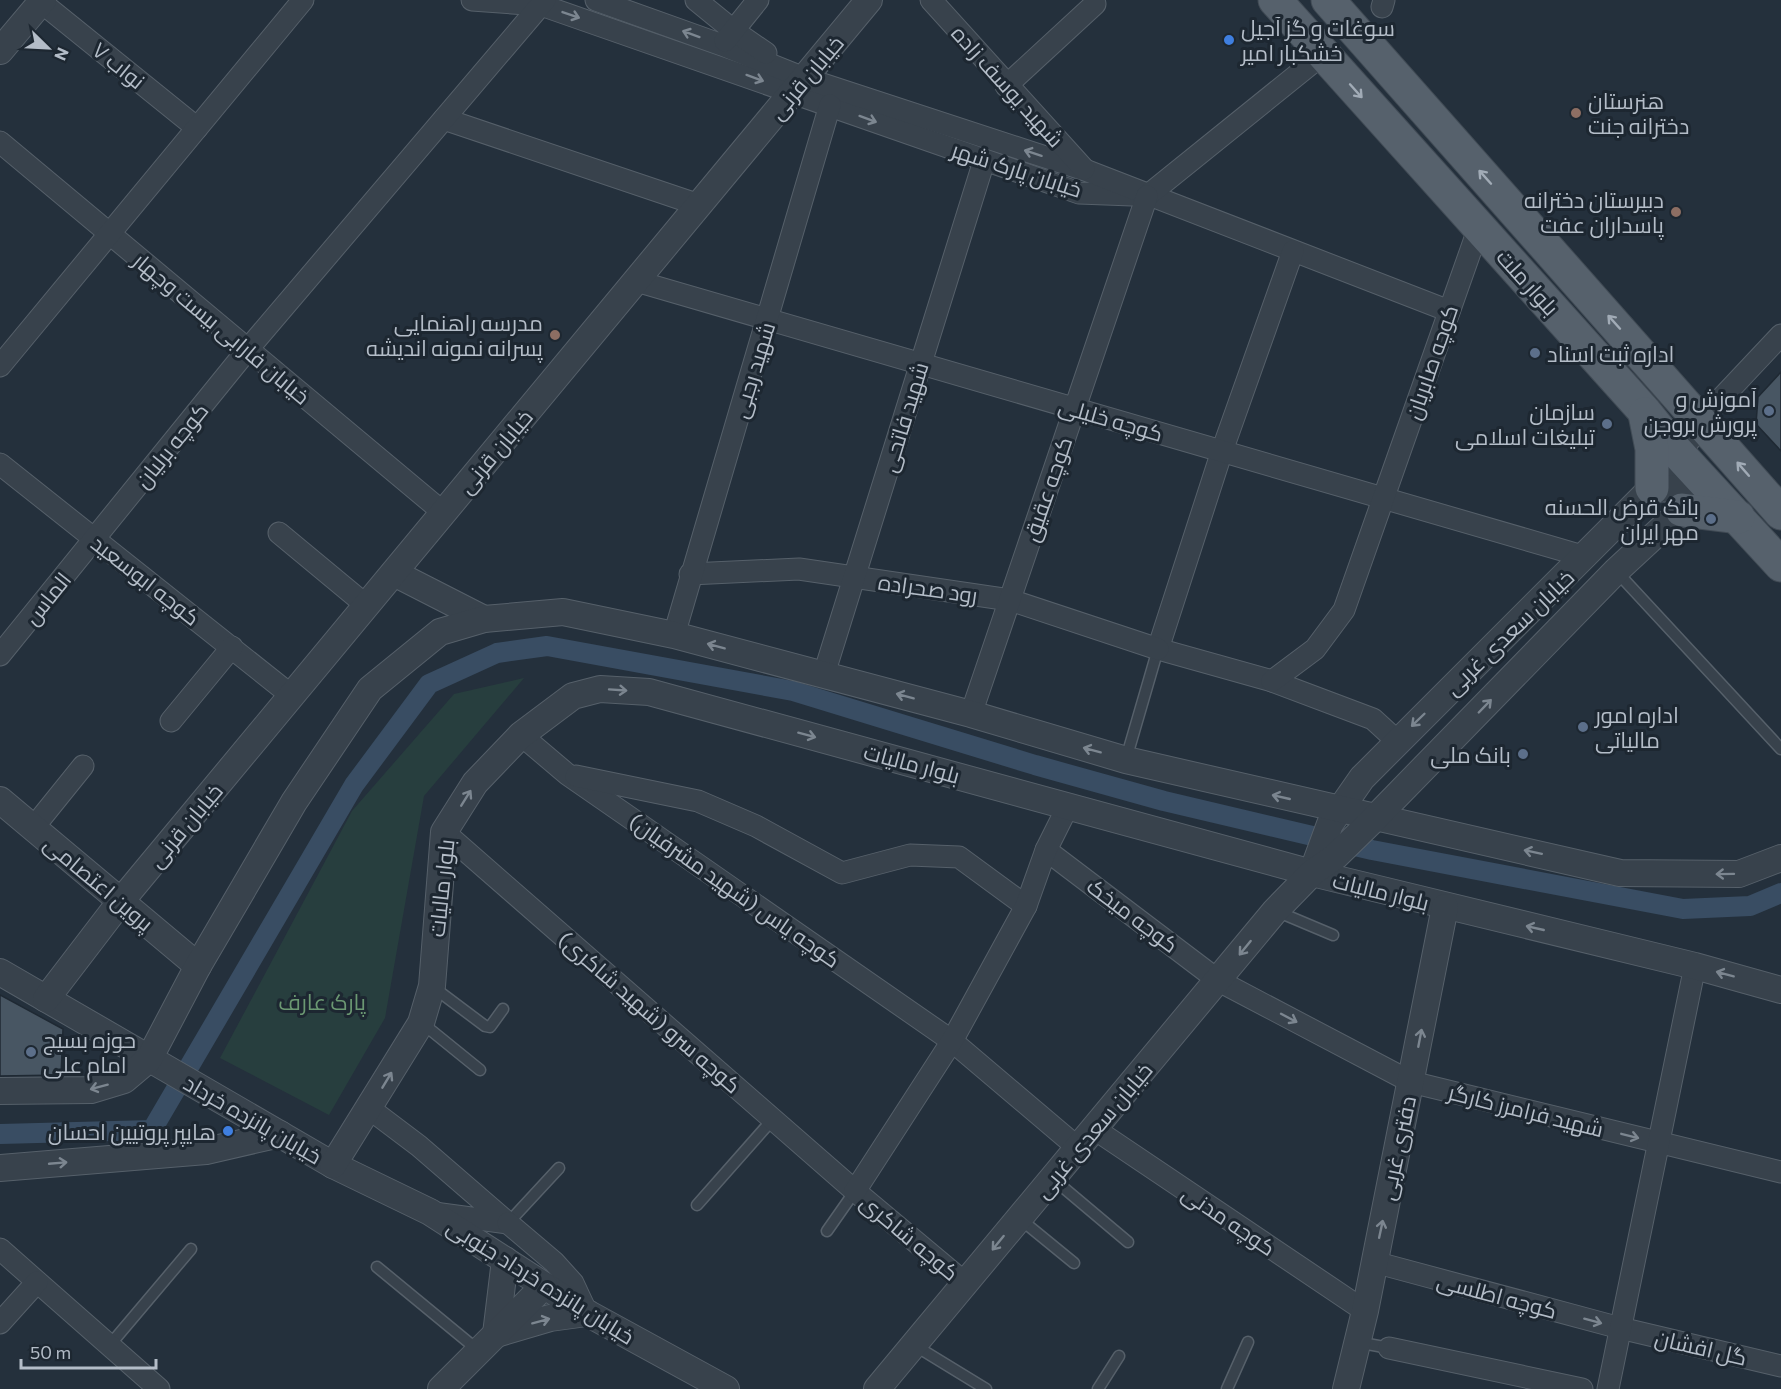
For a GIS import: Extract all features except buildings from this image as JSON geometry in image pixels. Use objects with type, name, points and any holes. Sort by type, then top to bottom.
[{"type":"main road","name":"بلوار ملت","points":[[1275,0],[1645,412],[1677,452],[1781,565]]},
{"type":"main road","name":"بلوار ملت","points":[[1328,0],[1711,431],[1781,513]]},
{"type":"main road","points":[[1645,412],[1652,449],[1652,488]]},
{"type":"main road","points":[[1682,510],[1738,517]]},
{"type":"street","points":[[0,366],[303,0]]},
{"type":"street","name":"خیابان پارک شهر","points":[[472,0],[543,2],[798,85],[1085,170],[1147,196]]},
{"type":"street","points":[[596,0],[728,38]]},
{"type":"street","points":[[696,0],[728,38],[798,85]]},
{"type":"street","points":[[728,38],[759,0]]},
{"type":"street","name":"خیابان قرنی","points":[[46,999],[121,901],[869,0]]},
{"type":"street","name":"شهید یوسف زاده","points":[[932,0],[1006,86],[1085,170]]},
{"type":"street","points":[[0,51],[42,1]]},
{"type":"street","name":"نواب ۷","points":[[42,1],[197,128]]},
{"type":"street","name":"کوچه برلیان","points":[[93,540],[248,349],[543,2]]},
{"type":"street","points":[[1006,86],[1095,4]]},
{"type":"street","points":[[1147,196],[1323,54]]},
{"type":"street","name":"خیابان پارک شهر","points":[[798,85],[830,105],[984,161],[1079,192],[1147,196]]},
{"type":"street","name":"شهید رجبی","points":[[674,635],[690,574],[769,320],[830,105]]},
{"type":"street","points":[[444,119],[699,205]]},
{"type":"street","name":"خیابان فارابی بیست وچهار","points":[[0,142],[444,513]]},
{"type":"street","name":"شهید فاتحی","points":[[824,674],[984,161]]},
{"type":"street","points":[[1147,196],[1449,311]]},
{"type":"street","name":"کوچه عقیق","points":[[971,714],[1147,196]]},
{"type":"street","name":"کوچه صابریان","points":[[1272,681],[1315,649],[1344,610],[1479,227]]},
{"type":"street","points":[[1158,649],[1222,451],[1293,251]]},
{"type":"street","name":"کوچه خلیلی","points":[[636,281],[1586,556]]},
{"type":"street","points":[[1702,479],[1711,431],[1724,393],[1781,335]]},
{"type":"street","points":[[1711,431],[1724,393]]},
{"type":"street","name":"خیابان سعدی غربی","points":[[1331,834],[1362,778],[1652,488],[1677,452],[1711,431]]},
{"type":"street","name":"کوچه ابوسعید","points":[[0,464],[292,696]]},
{"type":"street","points":[[1652,488],[1676,489],[1682,495],[1682,510]]},
{"type":"street","name":"خیابان سعدی غربی","points":[[1331,834],[1367,824],[1415,778],[1616,571],[1682,510]]},
{"type":"street","points":[[279,533],[367,606]]},
{"type":"street","name":"الماس","points":[[0,655],[93,540]]},
{"type":"street","name":"رود صحراده","points":[[690,574],[799,569],[1010,600],[1158,649],[1272,681],[1372,719],[1397,741]]},
{"type":"street","points":[[394,573],[484,619]]},
{"type":"street","points":[[0,1091],[91,1090],[124,1080],[151,1060],[198,966],[294,802],[370,689],[440,632],[484,619],[563,612],[674,635],[971,714],[1125,760],[1331,834],[1367,824],[1424,828],[1620,873],[1739,874],[1781,858]]},
{"type":"street","points":[[171,721],[232,647]]},
{"type":"street","name":"بلوار مالیات","points":[[344,1170],[370,1109],[421,1023],[432,986],[444,832],[475,783],[521,735],[573,696],[600,688],[649,692],[1312,873],[1695,966],[1781,990]]},
{"type":"street","name":"کوچه یاس (شهید مشرفیان)","points":[[521,735],[567,774],[952,1041],[1085,1138]]},
{"type":"street","points":[[33,828],[83,766]]},
{"type":"street","points":[[567,774],[698,801],[756,826],[842,873],[910,855],[959,857],[1026,906]]},
{"type":"street","points":[[1415,778],[1411,802],[1414,816],[1424,828]]},
{"type":"street","name":"پروین اعتصامی","points":[[0,800],[198,966]]},
{"type":"street","points":[[855,1191],[952,1041],[1026,906],[1046,850],[1068,806]]},
{"type":"street","name":"کوچه سرو (شهید شاکری)","points":[[444,832],[855,1191]]},
{"type":"street","points":[[1312,873],[1331,834]]},
{"type":"street","name":"کوچه میخک","points":[[1046,850],[1219,981]]},
{"type":"street","name":"خیابان سعدی غربی","points":[[878,1389],[1275,911],[1312,873]]},
{"type":"street","name":"دفتری غربی","points":[[1346,1389],[1365,1311],[1445,907]]},
{"type":"street","points":[[1608,1389],[1695,966]]},
{"type":"street","points":[[0,972],[151,1060]]},
{"type":"street","name":"شهید فرامرز کارگر","points":[[1219,981],[1411,1082],[1781,1172]]},
{"type":"street","name":"خیابان پانزده خرداد","points":[[151,1060],[344,1170]]},
{"type":"street","points":[[370,1109],[419,1146],[554,1262],[573,1282],[587,1313],[550,1318],[488,1342]]},
{"type":"street","points":[[0,1168],[206,1151],[280,1134]]},
{"type":"street","name":"کوچه مدنی","points":[[1085,1138],[1365,1311]]},
{"type":"street","name":"خیابان پانزده خرداد جنوبی","points":[[344,1170],[430,1212],[587,1313],[726,1389]]},
{"type":"street","name":"کوچه شاکری","points":[[855,1191],[965,1283]]},
{"type":"street","points":[[430,1212],[508,1223]]},
{"type":"street","points":[[0,1250],[109,1346],[147,1386]]},
{"type":"street","points":[[488,1342],[505,1260]]},
{"type":"street","name":"کوچه اطلسی","points":[[1374,1262],[1620,1328]]},
{"type":"street","points":[[0,1323],[37,1282]]},
{"type":"street","points":[[441,1389],[544,1286]]},
{"type":"street","name":"گل افشان","points":[[1620,1328],[1781,1366]]},
{"type":"street","points":[[1389,1348],[1582,1389]]},
{"type":"lane","points":[[1616,571],[1781,748]]},
{"type":"lane","points":[[1125,760],[1158,649]]},
{"type":"lane","points":[[1275,911],[1333,935]]},
{"type":"lane","points":[[432,986],[485,1026],[490,1027],[503,1009]]},
{"type":"lane","points":[[421,1023],[480,1070]]},
{"type":"lane","points":[[697,1205],[773,1119]]},
{"type":"lane","points":[[508,1223],[559,1167]]},
{"type":"lane","points":[[1052,1178],[1128,1242]]},
{"type":"lane","points":[[827,1231],[855,1191]]},
{"type":"lane","points":[[1019,1217],[1074,1263]]},
{"type":"lane","points":[[109,1346],[191,1249]]},
{"type":"lane","points":[[377,1267],[488,1342]]},
{"type":"lane","points":[[1227,1389],[1248,1342]]},
{"type":"lane","points":[[1356,1342],[1389,1348]]},
{"type":"lane","points":[[914,1345],[986,1389]]},
{"type":"lane","points":[[1098,1389],[1119,1356]]},
{"type":"green space","name":"پارک عارف","points":[[524,678],[424,796],[385,1018],[329,1115],[220,1058],[352,811],[454,694]]},
{"type":"waterway","points":[[0,1134],[152,1130],[354,785],[429,684],[497,653],[547,646],[793,691],[1035,765],[1164,801],[1372,850],[1683,909],[1750,906],[1781,893]]},
{"type":"place","name":"سوغات و گز آجیل خشکبار امیر","points":[[1229,40]]},
{"type":"place","name":"هنرستان دخترانه جنت","points":[[1576,113]]},
{"type":"place","name":"دبیرستان دخترانه پاسداران عفت","points":[[1676,212]]},
{"type":"place","name":"مدرسه راهنمایی پسرانه نمونه اندیشه","points":[[555,335]]},
{"type":"place","name":"اداره ثبت اسناد","points":[[1535,353]]},
{"type":"place","name":"آموزش و پرورش بروجن","points":[[1769,411]]},
{"type":"place","name":"سازمان تبلیغات اسلامی","points":[[1607,424]]},
{"type":"place","name":"بانک قرض الحسنه مهر ایران","points":[[1711,519]]},
{"type":"place","name":"اداره امور مالیاتی","points":[[1583,727]]},
{"type":"place","name":"بانک ملی","points":[[1523,754]]},
{"type":"place","name":"حوزه بسیج امام علی","points":[[31,1052]]},
{"type":"place","name":"هایپر پروتیین احسان","points":[[228,1131]]}]
